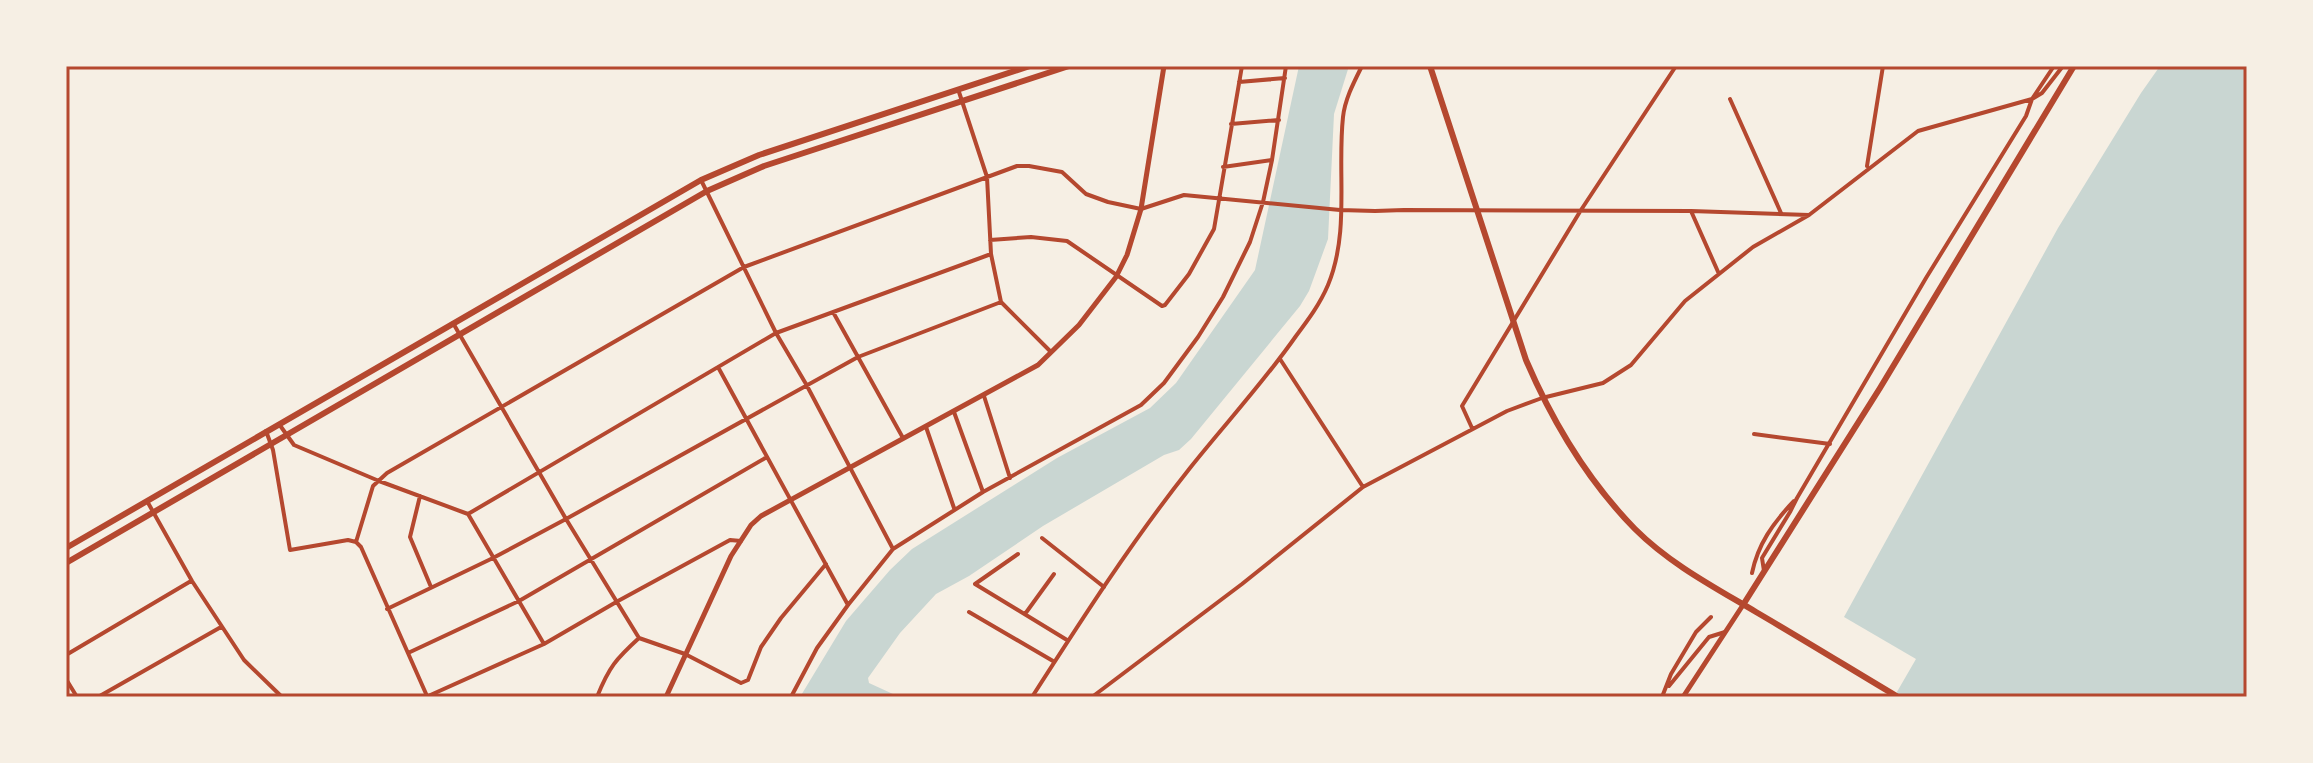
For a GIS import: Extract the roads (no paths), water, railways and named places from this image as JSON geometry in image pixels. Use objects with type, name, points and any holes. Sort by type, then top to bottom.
[{"type":"main road","points":[[66,548],[701,180],[759,155],[1030,66]]},
{"type":"main road","points":[[66,563],[707,191],[764,166],[1069,66]]},
{"type":"main road","points":[[1430,66],[1526,360],[1542,398],[1570,449],[1637,531],[1678,565],[1898,697]]},
{"type":"main road","points":[[1743,605],[1880,388],[2074,66]]},
{"type":"street","points":[[666,697],[731,556],[751,525],[761,516],[1038,365],[1079,325],[1116,277],[1127,255],[1141,209],[1164,66]]},
{"type":"street","points":[[990,240],[1031,237],[1067,241],[1116,277],[1165,305],[1189,274],[1214,229],[1242,66]]},
{"type":"street","points":[[791,697],[817,648],[893,549],[983,492],[1141,405],[1164,383],[1223,297],[1266,202],[1286,66]]},
{"type":"street","points":[[1032,697],[1067,640],[1155,512],[1280,359],[1319,304],[1329,284],[1338,250],[1343,118],[1348,96],[1362,66]]},
{"type":"street","points":[[1472,428],[1462,406],[1581,210],[1676,66]]},
{"type":"street","points":[[1867,168],[1883,66]]},
{"type":"street","points":[[1764,572],[1762,558],[2054,66]]},
{"type":"street","points":[[1092,697],[1242,584],[1363,487],[1507,411],[1542,398],[1603,383],[1631,365],[1685,301],[1753,247],[1809,215],[1918,131],[2032,99],[2042,93],[2063,66]]},
{"type":"street","points":[[1239,82],[1285,78]]},
{"type":"street","points":[[958,89],[987,177],[991,254],[1001,302],[1051,352]]},
{"type":"street","points":[[1730,99],[1782,214]]},
{"type":"street","points":[[1231,124],[1279,120]]},
{"type":"street","points":[[1223,167],[1272,160]]},
{"type":"street","points":[[356,542],[373,486],[387,473],[744,267],[1017,166],[1062,172],[1086,194],[1141,209],[1184,195],[1338,210],[1691,211],[1809,215]]},
{"type":"street","points":[[701,180],[776,333],[893,549]]},
{"type":"street","points":[[1691,211],[1719,274]]},
{"type":"street","points":[[468,514],[776,333],[991,254]]},
{"type":"street","points":[[387,609],[566,519],[858,357],[1001,302]]},
{"type":"street","points":[[833,312],[903,439]]},
{"type":"street","points":[[453,323],[639,638],[685,654],[741,683],[748,680],[761,647],[781,618],[826,564]]},
{"type":"street","points":[[1280,359],[1363,487]]},
{"type":"street","points":[[718,367],[848,605]]},
{"type":"street","points":[[984,396],[1010,478]]},
{"type":"street","points":[[954,412],[983,492]]},
{"type":"street","points":[[279,424],[294,445],[468,514],[544,644]]},
{"type":"street","points":[[926,427],[954,509]]},
{"type":"street","points":[[266,431],[290,550],[348,540],[361,547],[426,697],[544,644],[730,540],[741,541]]},
{"type":"street","points":[[1754,434],[1830,444]]},
{"type":"street","points":[[407,653],[519,601],[767,457]]},
{"type":"street","points":[[420,496],[410,537],[431,587]]},
{"type":"street","points":[[1752,573],[1756,551],[1797,498]]},
{"type":"street","points":[[147,501],[192,581],[244,660],[280,694],[270,697]]},
{"type":"street","points":[[1042,538],[1104,587]]},
{"type":"street","points":[[1018,554],[975,584],[1067,640]]},
{"type":"street","points":[[1025,614],[1054,574]]},
{"type":"street","points":[[66,655],[192,581]]},
{"type":"street","points":[[1683,697],[1743,605]]},
{"type":"street","points":[[969,612],[1054,662]]},
{"type":"street","points":[[1667,688],[1671,674],[1696,632],[1711,617]]},
{"type":"street","points":[[98,697],[221,626]]},
{"type":"street","points":[[1662,697],[1709,637],[1725,632]]},
{"type":"street","points":[[597,697],[616,659],[639,638]]},
{"type":"street","points":[[66,679],[77,697]]}]
